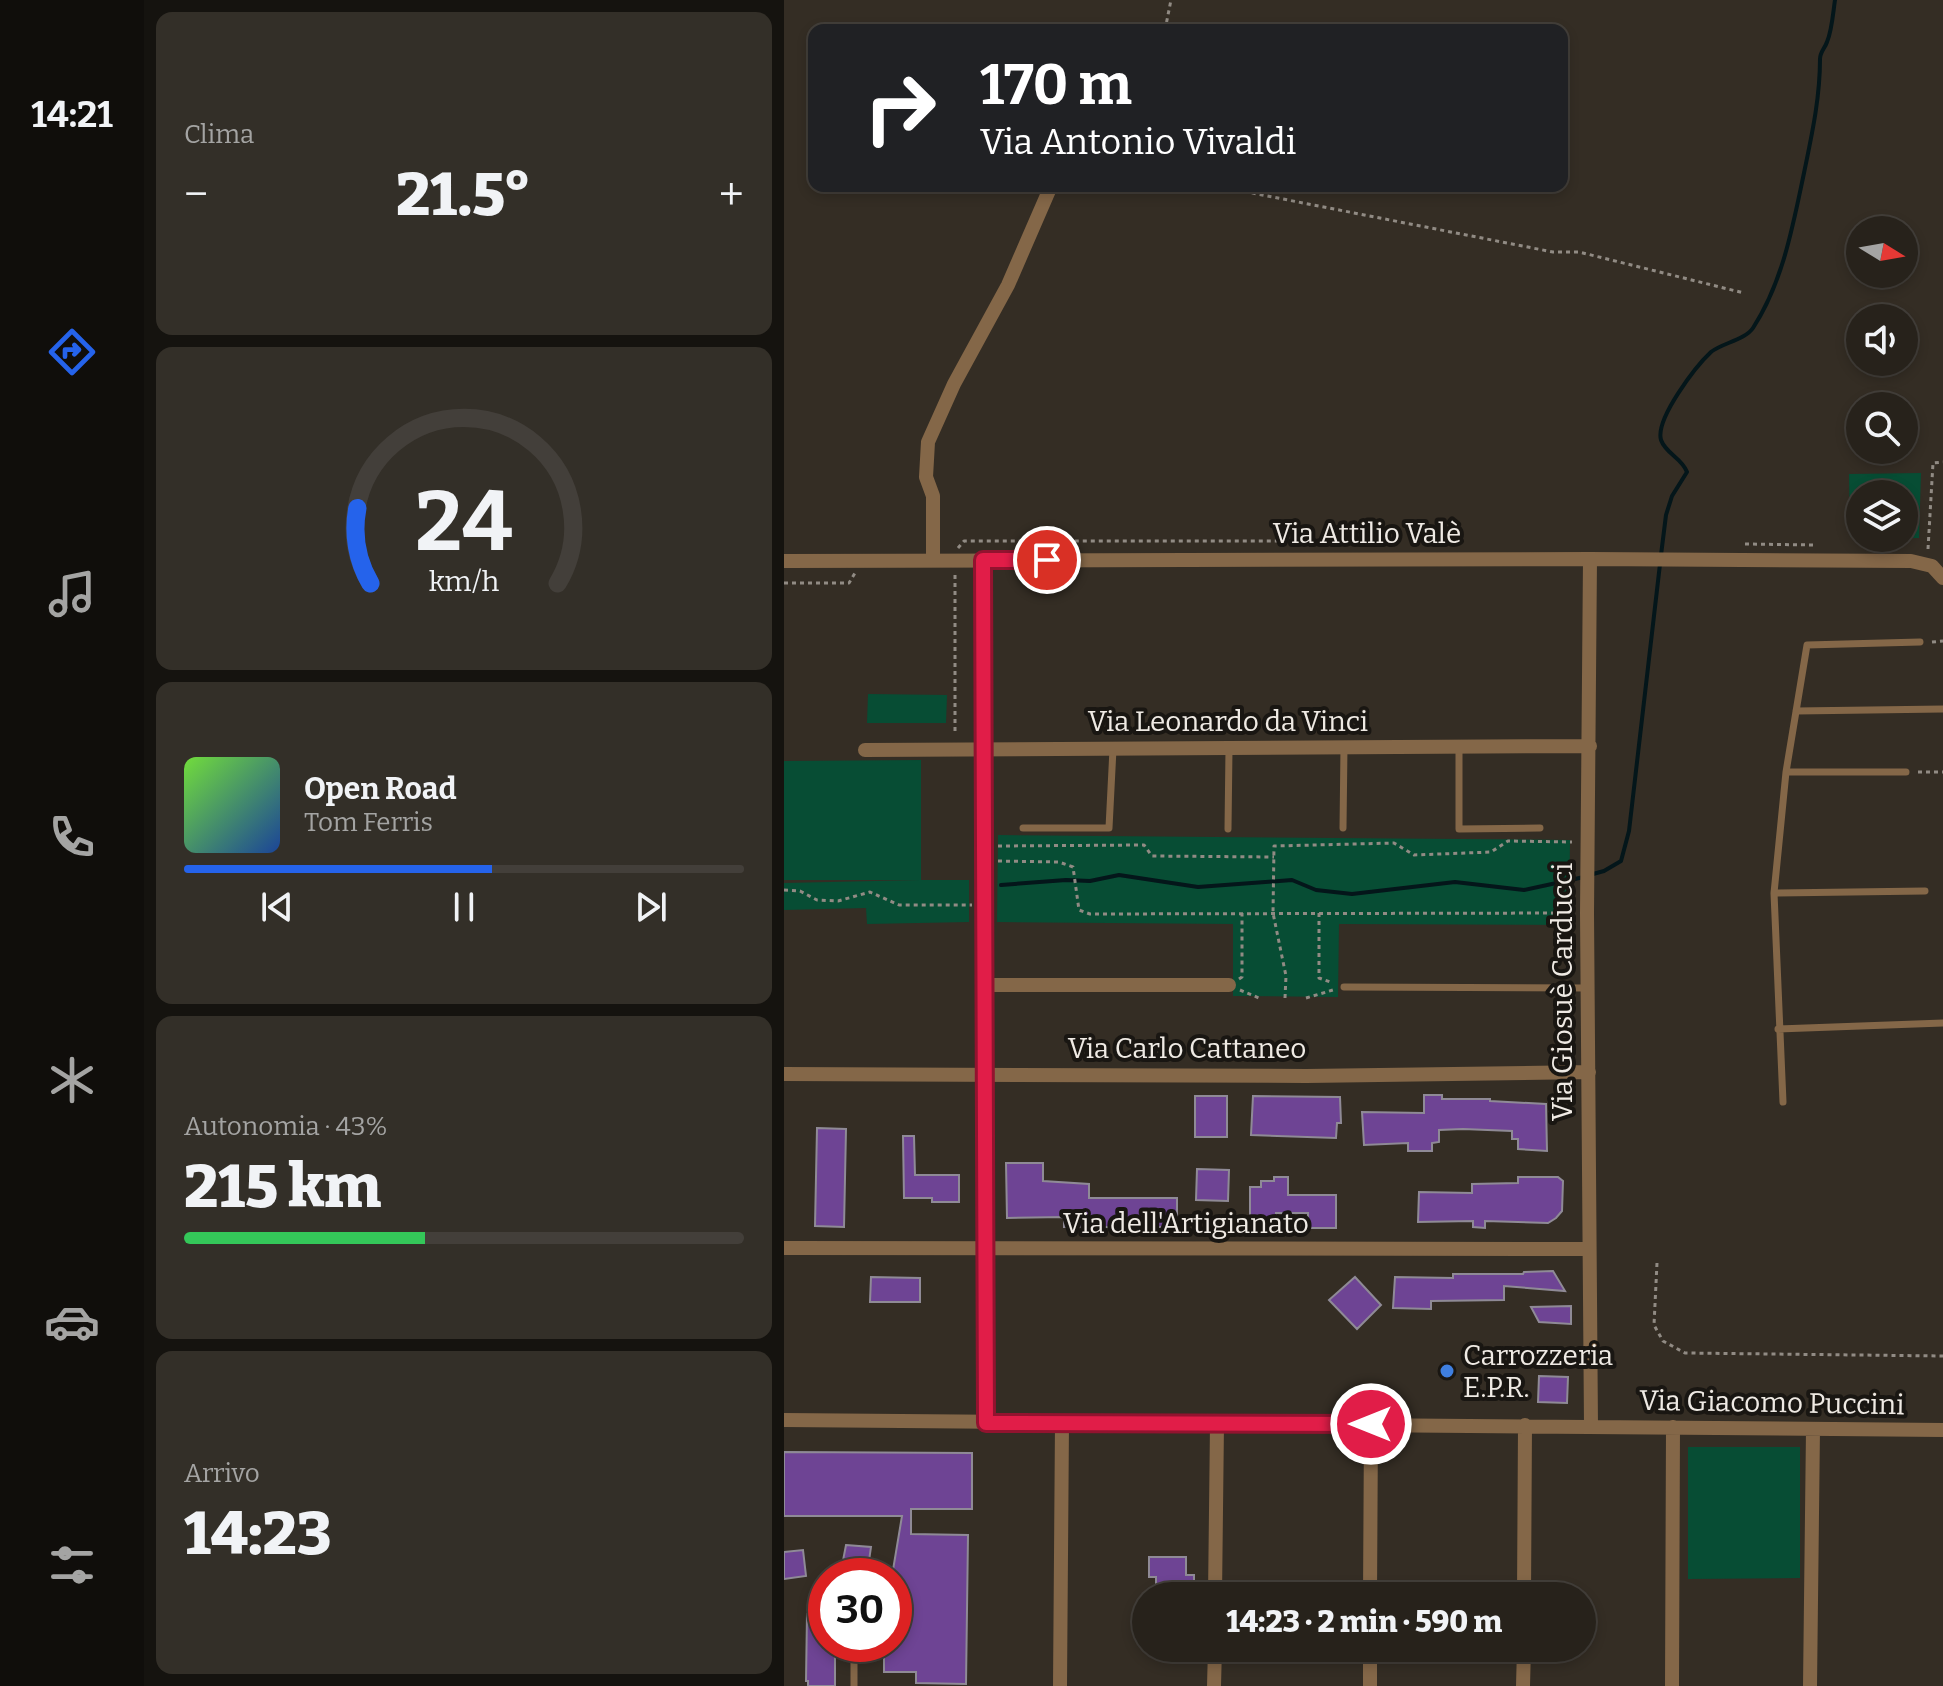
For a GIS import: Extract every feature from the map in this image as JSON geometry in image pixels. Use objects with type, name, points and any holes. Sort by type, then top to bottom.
[{"type":"street","points":[[933,560],[933,502],[926,477],[928,442],[954,384],[1008,285],[1048,192]]},
{"type":"street","name":"Via Giosuè Carducci","points":[[1590,559],[1587,913],[1591,1426]]},
{"type":"street","points":[[983,560],[986,1423]]},
{"type":"street","name":"Via Attilio Valè","points":[[784,561],[1911,561],[1932,566],[1943,578]]},
{"type":"street","name":"Via Leonardo da Vinci","points":[[865,750],[1590,746]]},
{"type":"street","points":[[984,985],[1229,985]]},
{"type":"street","name":"Via Carlo Cattaneo","points":[[784,1074],[1306,1076],[1589,1072]]},
{"type":"street","name":"Via dell'Artigianato","points":[[784,1248],[1589,1249]]},
{"type":"street","name":"Via Giacomo Puccini","points":[[784,1420],[1943,1430]]},
{"type":"street","points":[[1060,1686],[1062,1423]]},
{"type":"street","points":[[1215,1582],[1217,1424]]},
{"type":"street","points":[[1370,1582],[1371,1424]]},
{"type":"street","points":[[1524,1582],[1525,1425]]},
{"type":"street","points":[[1672,1686],[1673,1427]]},
{"type":"street","points":[[1810,1686],[1813,1429]]},
{"type":"street","points":[[1214,1686],[1215,1662]]},
{"type":"street","points":[[1370,1662],[1370,1686]]},
{"type":"street","points":[[1523,1686],[1524,1662]]},
{"type":"lane","points":[[1783,1102],[1774,893],[1786,772],[1807,645],[1920,642]]},
{"type":"lane","points":[[1796,711],[1943,709]]},
{"type":"lane","points":[[1023,828],[1109,828],[1113,747]]},
{"type":"lane","points":[[1228,829],[1229,747]]},
{"type":"lane","points":[[1343,828],[1344,747]]},
{"type":"lane","points":[[1459,747],[1459,829],[1540,828]]},
{"type":"lane","points":[[1786,772],[1906,772]]},
{"type":"lane","points":[[1774,893],[1925,891]]},
{"type":"lane","points":[[1344,987],[1588,988]]},
{"type":"lane","points":[[1778,1029],[1943,1023]]},
{"type":"lane","points":[[854,1662],[854,1686]]},
{"type":"path","points":[[1166,24],[1171,0]]},
{"type":"path","points":[[1246,192],[1553,252],[1579,252],[1744,293]]},
{"type":"path","points":[[1928,549],[1933,463],[1943,462]]},
{"type":"path","points":[[955,572],[955,749]]},
{"type":"path","points":[[1906,772],[1943,772]]},
{"type":"path","points":[[1285,998],[1286,976],[1273,913],[1274,846],[1394,843],[1414,855],[1491,852],[1508,841],[1588,842]]},
{"type":"path","points":[[983,853],[1144,845],[1152,856],[1274,857]]},
{"type":"path","points":[[983,853],[1059,862],[1073,867],[1079,910],[1090,914],[1587,913]]},
{"type":"path","points":[[784,890],[800,891],[817,900],[838,901],[870,892],[899,905],[983,905]]},
{"type":"path","points":[[1229,985],[1242,977],[1242,913]]},
{"type":"path","points":[[1319,913],[1319,978],[1344,987]]},
{"type":"path","points":[[1229,985],[1259,998]]},
{"type":"path","points":[[1306,998],[1344,987]]},
{"type":"path","points":[[1657,1263],[1654,1325],[1663,1341],[1685,1353],[1943,1356]]},
{"type":"green space","points":[[1921,473],[1919,538],[1918,480],[1849,480],[1849,474]]},
{"type":"green space","points":[[868,694],[947,695],[946,723],[867,723]]},
{"type":"green space","points":[[921,760],[921,880],[969,880],[969,922],[867,924],[866,908],[784,910],[784,883],[919,880],[784,880],[784,761]]},
{"type":"green space","points":[[998,835],[1570,840],[1569,925],[1339,924],[1338,997],[1233,996],[1233,924],[997,922]]},
{"type":"green space","points":[[1688,1447],[1800,1447],[1800,1578],[1688,1579]]},
{"type":"building","points":[[1424,1095],[1442,1095],[1442,1099],[1546,1104],[1547,1151],[1518,1149],[1518,1139],[1512,1139],[1512,1131],[1463,1129],[1439,1130],[1439,1142],[1432,1143],[1432,1151],[1408,1151],[1408,1143],[1364,1145],[1362,1112],[1424,1113]]},
{"type":"building","points":[[1195,1096],[1227,1096],[1227,1137],[1195,1137]]},
{"type":"building","points":[[1253,1096],[1340,1097],[1341,1123],[1337,1123],[1336,1138],[1251,1135]]},
{"type":"building","points":[[817,1128],[846,1129],[844,1227],[815,1226]]},
{"type":"building","points":[[903,1136],[914,1136],[915,1175],[959,1175],[959,1202],[904,1198]]},
{"type":"building","points":[[1006,1163],[1043,1163],[1043,1181],[1089,1184],[1089,1198],[1177,1198],[1177,1227],[1064,1227],[1064,1217],[1007,1218]]},
{"type":"building","points":[[1197,1169],[1229,1170],[1228,1201],[1196,1200]]},
{"type":"building","points":[[1274,1177],[1288,1177],[1288,1195],[1336,1195],[1336,1228],[1308,1228],[1308,1213],[1276,1213],[1276,1218],[1266,1218],[1266,1222],[1250,1222],[1250,1187],[1261,1187],[1261,1181],[1274,1181]]},
{"type":"building","points":[[1518,1177],[1558,1177],[1563,1181],[1562,1211],[1556,1218],[1548,1223],[1485,1221],[1485,1228],[1473,1227],[1473,1221],[1418,1222],[1419,1192],[1472,1193],[1472,1184],[1518,1183]]},
{"type":"building","points":[[1553,1271],[1565,1291],[1504,1286],[1504,1300],[1431,1301],[1431,1309],[1393,1308],[1395,1277],[1453,1278],[1453,1274]]},
{"type":"building","points":[[871,1277],[920,1278],[920,1302],[870,1302]]},
{"type":"building","points":[[1355,1277],[1381,1305],[1357,1329],[1329,1300]]},
{"type":"building","points":[[1571,1306],[1571,1324],[1539,1322],[1531,1307]]},
{"type":"building","points":[[1539,1376],[1568,1377],[1567,1403],[1538,1402]]},
{"type":"building","points":[[784,1452],[972,1453],[972,1509],[911,1509],[911,1534],[968,1535],[966,1684],[916,1683],[916,1672],[884,1672],[884,1662],[912,1662],[912,1558],[895,1558],[902,1516],[784,1516]]},
{"type":"building","points":[[846,1545],[871,1547],[869,1558],[843,1558]]},
{"type":"building","points":[[803,1550],[806,1576],[784,1579],[784,1552]]},
{"type":"building","points":[[1149,1557],[1186,1557],[1186,1575],[1194,1575],[1194,1582],[1156,1582],[1156,1577],[1149,1577]]},
{"type":"building","points":[[807,1614],[808,1662],[835,1662],[835,1686],[808,1686],[806,1681]]},
{"type":"waterway","points":[[1661,555],[1666,515],[1672,496],[1687,472],[1661,440],[1664,419],[1687,380],[1711,352],[1745,336],[1753,328],[1772,292],[1796,213],[1815,116],[1820,57],[1830,32],[1835,0]]},
{"type":"waterway","points":[[1593,874],[1621,861],[1629,831],[1660,564]]},
{"type":"waterway","points":[[1001,885],[1090,881],[1119,875],[1198,887],[1292,880],[1316,890],[1352,894],[1455,882],[1524,890],[1584,877]]},
{"type":"place","name":"Carrozzeria E.P.R.","points":[[1447,1371]]},
{"type":"route","points":[[1047,560],[983,560],[986,1423],[1371,1424]]}]
